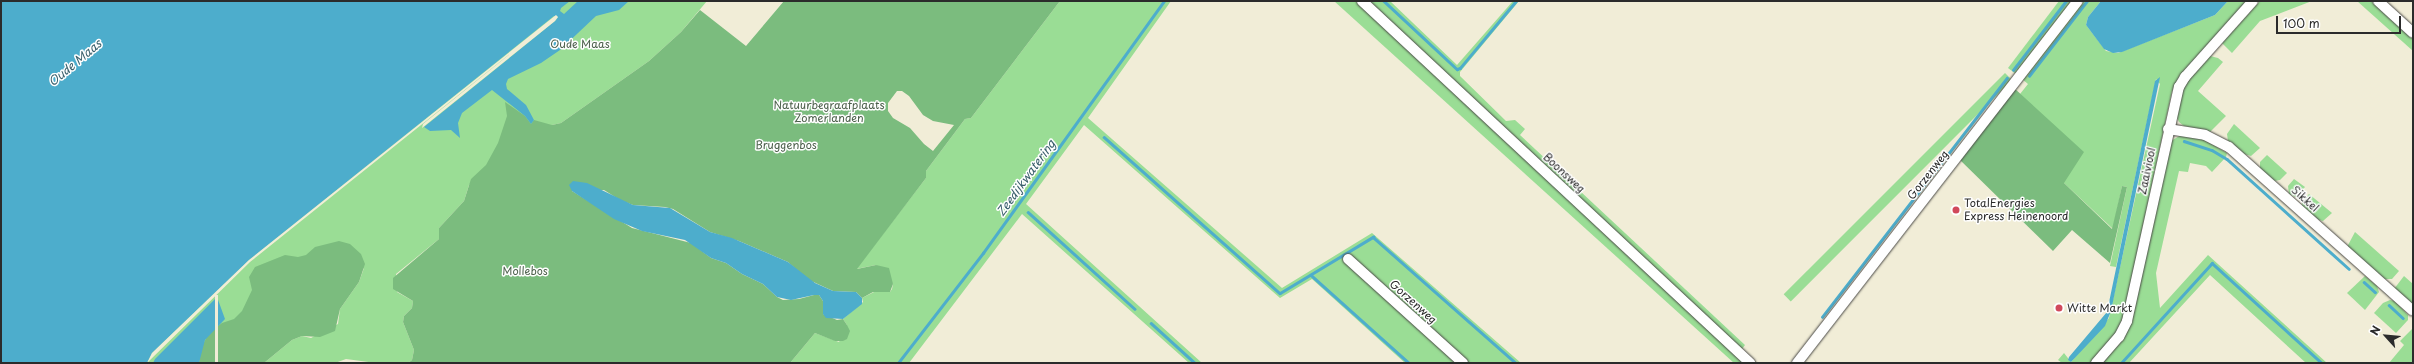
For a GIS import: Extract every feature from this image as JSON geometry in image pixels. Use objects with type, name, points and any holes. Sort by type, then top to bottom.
[{"type":"street","name":"Boonsweg","points":[[1362,1],[1750,363]]},
{"type":"street","name":"Gorzenweg","points":[[1798,363],[2078,1]]},
{"type":"street","name":"Zaaiviool","points":[[2096,363],[2119,337],[2127,321],[2175,98],[2181,82],[2253,1]]},
{"type":"street","points":[[2378,1],[2413,33]]},
{"type":"street","name":"Sikkel","points":[[2168,129],[2205,135],[2230,147],[2413,311]]},
{"type":"street","name":"Gorzenweg","points":[[1348,259],[1463,363]]},
{"type":"green space","name":"Oude Maas","points":[[566,1],[707,1],[681,32],[649,61],[561,123],[552,125],[469,185],[464,201],[439,228],[439,239],[396,274],[397,292],[413,301],[412,308],[404,316],[403,322],[414,350],[412,360],[408,363],[376,363],[346,359],[335,363],[264,363],[292,340],[302,336],[311,338],[338,324],[340,309],[359,282],[364,268],[242,363],[141,363],[248,257]]},
{"type":"green space","name":"Bruggenbos","points":[[784,1],[1060,1],[971,118],[965,119],[926,171],[926,178],[857,269],[876,265],[889,268],[893,284],[890,292],[873,292],[862,298],[856,292],[833,291],[807,279],[788,262],[739,241],[710,232],[673,209],[633,205],[620,200],[604,190],[572,191],[632,228],[691,243],[711,258],[726,263],[742,274],[763,284],[777,297],[783,300],[799,299],[819,295],[823,301],[823,314],[837,320],[843,319],[847,325],[850,331],[847,339],[843,341],[835,341],[815,333],[790,363],[408,363],[412,360],[414,350],[403,322],[404,316],[412,308],[413,301],[393,289],[393,278],[439,239],[439,228],[464,201],[471,179],[486,165],[498,143],[507,116],[505,102],[525,116],[531,124],[534,120],[552,125],[561,123],[649,61],[681,32],[700,10],[746,46]],"holes":[[[897,91],[902,91],[909,96],[923,115],[933,121],[954,125],[933,151],[924,144],[910,128],[893,118],[888,111],[888,103]]]},
{"type":"green space","points":[[1060,1],[1171,1],[1088,118],[1282,288],[1372,233],[1521,363],[1405,363],[1312,279],[1280,298],[1084,125],[1026,204],[1202,363],[1189,363],[1022,214],[909,363],[790,363],[815,333],[839,342],[847,325],[843,319],[863,302],[862,298],[874,292],[890,292],[893,284],[876,265],[856,269],[926,178],[926,171],[965,119],[971,118]]},
{"type":"green space","points":[[1334,1],[1356,1],[1744,363],[1734,363]]},
{"type":"green space","points":[[1369,1],[1390,1],[1457,65],[1513,1],[1519,1],[1460,72],[1460,76],[1506,121],[1515,120],[1525,129],[1520,135],[1745,345],[1742,349]]},
{"type":"green space","points":[[2059,1],[2073,1],[2016,74],[2008,68]]},
{"type":"green space","points":[[2082,1],[2101,1],[2088,17],[2086,25],[2106,51],[2118,53],[2215,15],[2228,1],[2248,1],[2172,91],[2123,318],[2115,336],[2090,363],[2062,363],[2058,360],[2064,353],[2071,362],[2109,318],[2160,84],[2156,79],[2116,267],[2110,266],[2127,187],[2122,186],[2113,229],[2064,183],[2020,94],[2028,84],[2022,79]]},
{"type":"green space","points":[[2260,1],[2312,1],[2260,21],[2232,53],[2222,43]]},
{"type":"green space","points":[[2357,1],[2371,1],[2413,39],[2413,51]]},
{"type":"green space","points":[[2210,56],[2218,58],[2223,62],[2198,91],[2226,116],[2210,132],[2184,126],[2179,122],[2176,115],[2178,103],[2185,84]]},
{"type":"green space","points":[[2005,73],[2012,80],[1791,301],[1784,294]]},
{"type":"green space","points":[[2014,88],[2084,152],[2064,183],[2112,229],[2122,186],[2127,187],[2110,263],[2072,230],[2053,251],[1959,159]]},
{"type":"green space","points":[[2234,124],[2260,148],[2251,156],[2244,154],[2228,141],[2227,134]]},
{"type":"green space","points":[[2181,135],[2203,139],[2227,153],[2226,157],[2212,172],[2206,166],[2190,163],[2188,172],[2179,171],[2156,273],[2160,308],[2208,255],[2327,363],[2306,363],[2210,275],[2129,363],[2102,363],[2123,340],[2132,321],[2167,152],[2171,141]]},
{"type":"green space","points":[[2267,155],[2287,173],[2280,180],[2274,181],[2260,169],[2260,162]]},
{"type":"green space","points":[[2294,179],[2305,187],[2296,197],[2289,194],[2288,186]]},
{"type":"green space","points":[[2309,194],[2332,213],[2323,221],[2316,219],[2302,207],[2302,202]]},
{"type":"green space","points":[[2355,232],[2399,271],[2392,279],[2384,279],[2347,247]]},
{"type":"green space","points":[[339,241],[350,244],[361,254],[365,264],[359,282],[340,309],[335,331],[320,337],[302,336],[292,340],[264,363],[199,363],[201,348],[209,333],[222,323],[234,319],[242,311],[252,290],[249,277],[255,267],[285,255],[298,257],[306,255],[315,247]]},
{"type":"green space","points":[[2365,276],[2377,286],[2379,292],[2365,310],[2347,293]]},
{"type":"green space","points":[[2404,276],[2413,284],[2413,306],[2394,289]]},
{"type":"green space","points":[[2390,300],[2395,301],[2408,315],[2408,320],[2396,333],[2374,313],[2383,303]]},
{"type":"green space","points":[[2413,328],[2413,363],[2389,363],[2404,345],[2400,341]]},
{"type":"water","points":[[1,1],[570,1],[561,8],[560,11],[564,14],[578,1],[629,1],[619,10],[596,16],[560,50],[541,63],[508,79],[506,84],[507,89],[526,105],[534,120],[531,124],[525,116],[492,90],[462,113],[458,123],[460,138],[451,130],[430,131],[424,127],[555,21],[558,17],[554,16],[249,260],[152,353],[147,363],[1,363]]},
{"type":"water","points":[[2101,1],[2228,1],[2215,15],[2122,52],[2113,53],[2104,49],[2086,25],[2088,17]]},
{"type":"water","points":[[2160,77],[2111,311],[2105,326],[2071,362],[2068,360],[2069,357],[2107,312],[2155,81]]},
{"type":"water","points":[[573,181],[587,183],[633,205],[670,208],[710,232],[732,238],[788,262],[815,283],[833,291],[856,292],[862,298],[862,304],[843,319],[826,318],[823,314],[823,301],[819,295],[791,300],[777,297],[763,284],[742,274],[726,263],[711,258],[685,240],[642,231],[614,219],[572,191],[569,185]]},
{"type":"water","points":[[217,297],[225,319],[205,340],[199,363],[153,363],[155,359]]},
{"type":"pier","points":[[556,15],[558,17],[555,21],[422,128],[423,124],[556,17],[250,262],[147,363],[152,353],[249,260]]},
{"type":"pier","points":[[215,295],[218,295],[218,363],[215,363]]},
{"type":"waterway","name":"Zeedijkwatering","points":[[898,363],[983,253],[1164,1]]},
{"type":"waterway","points":[[1384,1],[1457,69],[1460,68],[1516,1]]},
{"type":"waterway","points":[[2013,70],[2066,1]]},
{"type":"waterway","points":[[2029,76],[2087,1]]},
{"type":"waterway","points":[[1822,317],[2007,78]]},
{"type":"waterway","points":[[1104,137],[1280,293],[1373,237],[1516,363]]},
{"type":"waterway","points":[[2184,141],[2212,150],[2227,159],[2349,269]]},
{"type":"waterway","points":[[1028,212],[1135,309]]},
{"type":"waterway","points":[[2121,363],[2212,263],[2322,363]]},
{"type":"waterway","points":[[1311,275],[1409,363]]},
{"type":"waterway","points":[[2364,282],[2375,292]]},
{"type":"waterway","points":[[2389,305],[2403,318]]},
{"type":"waterway","points":[[1151,323],[1195,363]]},
{"type":"place","name":"TotalEnergies Express Heinenoord","points":[[1956,210]]},
{"type":"place","name":"Witte Markt","points":[[2059,308]]},
{"type":"park label","name":"Natuurbegraafplaats Zomerlanden","points":[[829,112]]},
{"type":"park label","name":"Mollebos","points":[[525,271]]}]
